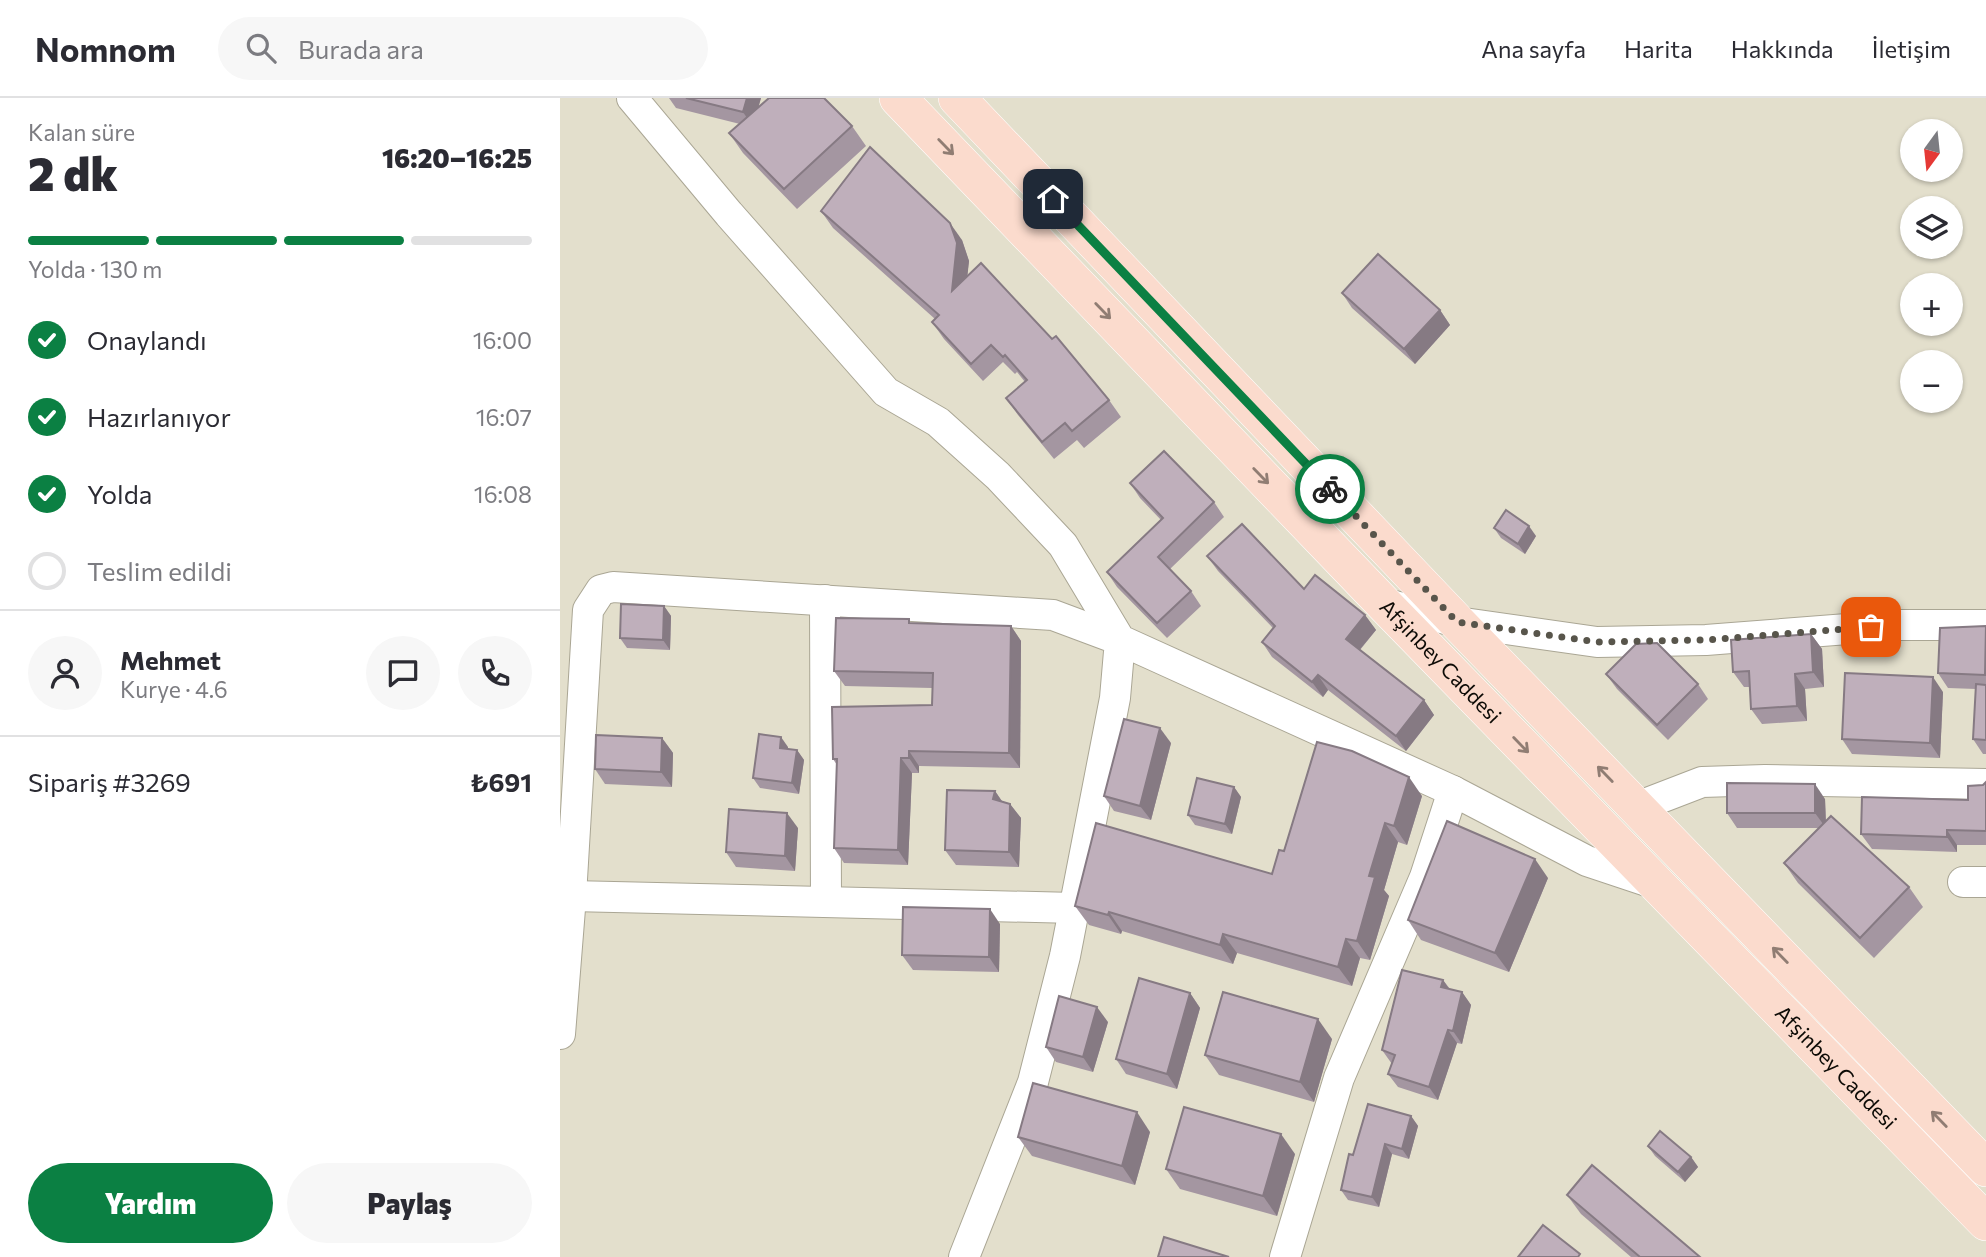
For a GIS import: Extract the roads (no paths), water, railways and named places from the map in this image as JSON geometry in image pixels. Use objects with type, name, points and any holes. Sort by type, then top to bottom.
[{"type":"main road","name":"Afşinbey Caddesi","points":[[898,98],[1383,603],[1986,1222]]},
{"type":"main road","name":"Afşinbey Caddesi","points":[[957,98],[1457,622],[1986,1168]]},
{"type":"street","points":[[632,98],[729,214],[886,392],[938,422],[998,476],[1063,545],[1120,640],[1115,698],[1075,908],[1033,1082],[964,1257]]},
{"type":"street","points":[[560,1034],[588,610],[601,590],[613,587],[1053,615],[1120,640],[1453,791],[1587,862],[1657,885]]},
{"type":"street","points":[[825,600],[826,902]]},
{"type":"street","points":[[1383,603],[1457,622],[1597,642],[1706,640],[1899,625],[1986,625]]},
{"type":"street","points":[[1637,807],[1703,782],[1765,780],[1986,784]]},
{"type":"street","points":[[1284,1257],[1339,1078],[1425,877],[1453,791]]},
{"type":"street","points":[[571,896],[1075,908]]}]
